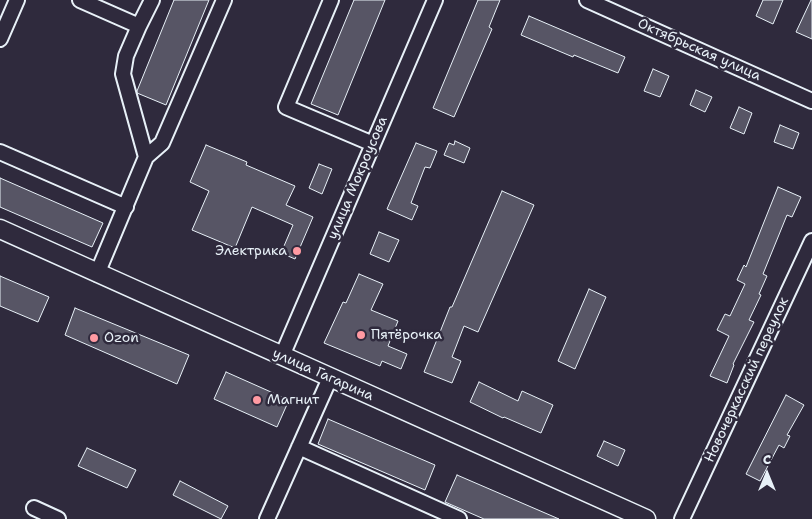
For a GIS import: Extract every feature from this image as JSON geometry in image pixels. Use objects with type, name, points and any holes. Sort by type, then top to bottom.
[{"type":"main road","name":"улица Гагарина","points":[[0,230],[646,519]]},
{"type":"street","points":[[0,39],[17,0]]},
{"type":"street","points":[[80,0],[139,26]]},
{"type":"street","points":[[146,157],[124,74],[126,56],[152,0]]},
{"type":"street","points":[[97,274],[146,157],[162,143],[224,0]]},
{"type":"street","points":[[331,0],[286,107],[373,144]]},
{"type":"street","name":"улица Мокроусова","points":[[282,356],[435,0]]},
{"type":"street","name":"Октябрьская улица","points":[[587,0],[812,100]]},
{"type":"street","points":[[0,152],[126,207]]},
{"type":"street","name":"Новочеркасский переулок","points":[[682,519],[812,241]]},
{"type":"street","points":[[267,519],[330,378]]},
{"type":"street","points":[[299,447],[460,519]]},
{"type":"street","points":[[34,508],[58,519]]},
{"type":"building","points":[[174,0],[209,0],[166,105],[137,93],[137,91]]},
{"type":"building","points":[[354,0],[385,0],[338,115],[311,104]]},
{"type":"building","points":[[478,0],[500,0],[489,27],[492,29],[454,117],[433,108]]},
{"type":"building","points":[[763,0],[783,0],[773,24],[756,16]]},
{"type":"building","points":[[812,0],[812,39],[796,32]]},
{"type":"building","points":[[529,16],[625,57],[618,73],[574,55],[573,57],[521,35]]},
{"type":"building","points":[[653,69],[669,76],[660,97],[644,91]]},
{"type":"building","points":[[696,90],[712,97],[705,112],[690,105]]},
{"type":"building","points":[[739,107],[752,113],[744,134],[730,128]]},
{"type":"building","points":[[780,125],[799,133],[793,149],[774,142]]},
{"type":"building","points":[[455,141],[470,148],[464,163],[444,155],[449,143],[454,145]]},
{"type":"building","points":[[416,143],[437,151],[430,168],[425,167],[411,203],[418,206],[412,220],[387,209]]},
{"type":"building","points":[[206,145],[247,162],[246,165],[295,186],[286,205],[313,217],[295,259],[281,253],[293,225],[252,207],[235,248],[192,230],[209,191],[190,182]]},
{"type":"building","points":[[319,164],[332,169],[322,194],[309,188]]},
{"type":"building","points":[[0,178],[103,223],[92,247],[0,207]]},
{"type":"building","points":[[778,187],[801,197],[792,217],[787,215],[763,274],[767,276],[759,294],[761,295],[749,320],[754,322],[733,364],[727,383],[710,376],[729,336],[717,330],[725,314],[730,316],[745,284],[737,280],[744,265],[746,267]]},
{"type":"building","points":[[502,191],[534,205],[478,332],[464,326],[452,357],[461,361],[452,383],[424,372],[450,307],[452,307]]},
{"type":"building","points":[[379,232],[399,240],[389,262],[370,254]]},
{"type":"building","points":[[359,274],[383,284],[371,310],[398,321],[388,346],[407,354],[401,369],[382,361],[380,366],[324,343],[343,302],[346,303]]},
{"type":"building","points":[[0,276],[49,297],[38,322],[0,306]]},
{"type":"building","points":[[589,289],[606,297],[575,369],[558,361]]},
{"type":"building","points":[[75,308],[189,355],[177,384],[65,335]]},
{"type":"building","points":[[226,372],[289,400],[277,427],[214,399]]},
{"type":"building","points":[[479,382],[518,401],[522,391],[553,405],[541,433],[470,402]]},
{"type":"building","points":[[786,395],[804,405],[787,435],[790,436],[784,448],[779,445],[760,481],[746,474]]},
{"type":"building","points":[[328,419],[435,465],[425,490],[318,444]]},
{"type":"building","points":[[604,441],[625,450],[618,466],[597,456]]},
{"type":"building","points":[[87,448],[136,470],[127,488],[78,466]]},
{"type":"building","points":[[457,475],[559,519],[484,519],[445,502]]},
{"type":"building","points":[[180,481],[228,506],[221,519],[173,495]]},
{"type":"place","name":"Электрика","points":[[297,251]]},
{"type":"place","name":"Пятёрочка","points":[[361,335]]},
{"type":"place","name":"Ozon","points":[[94,338]]},
{"type":"place","name":"Магнит","points":[[257,400]]}]
